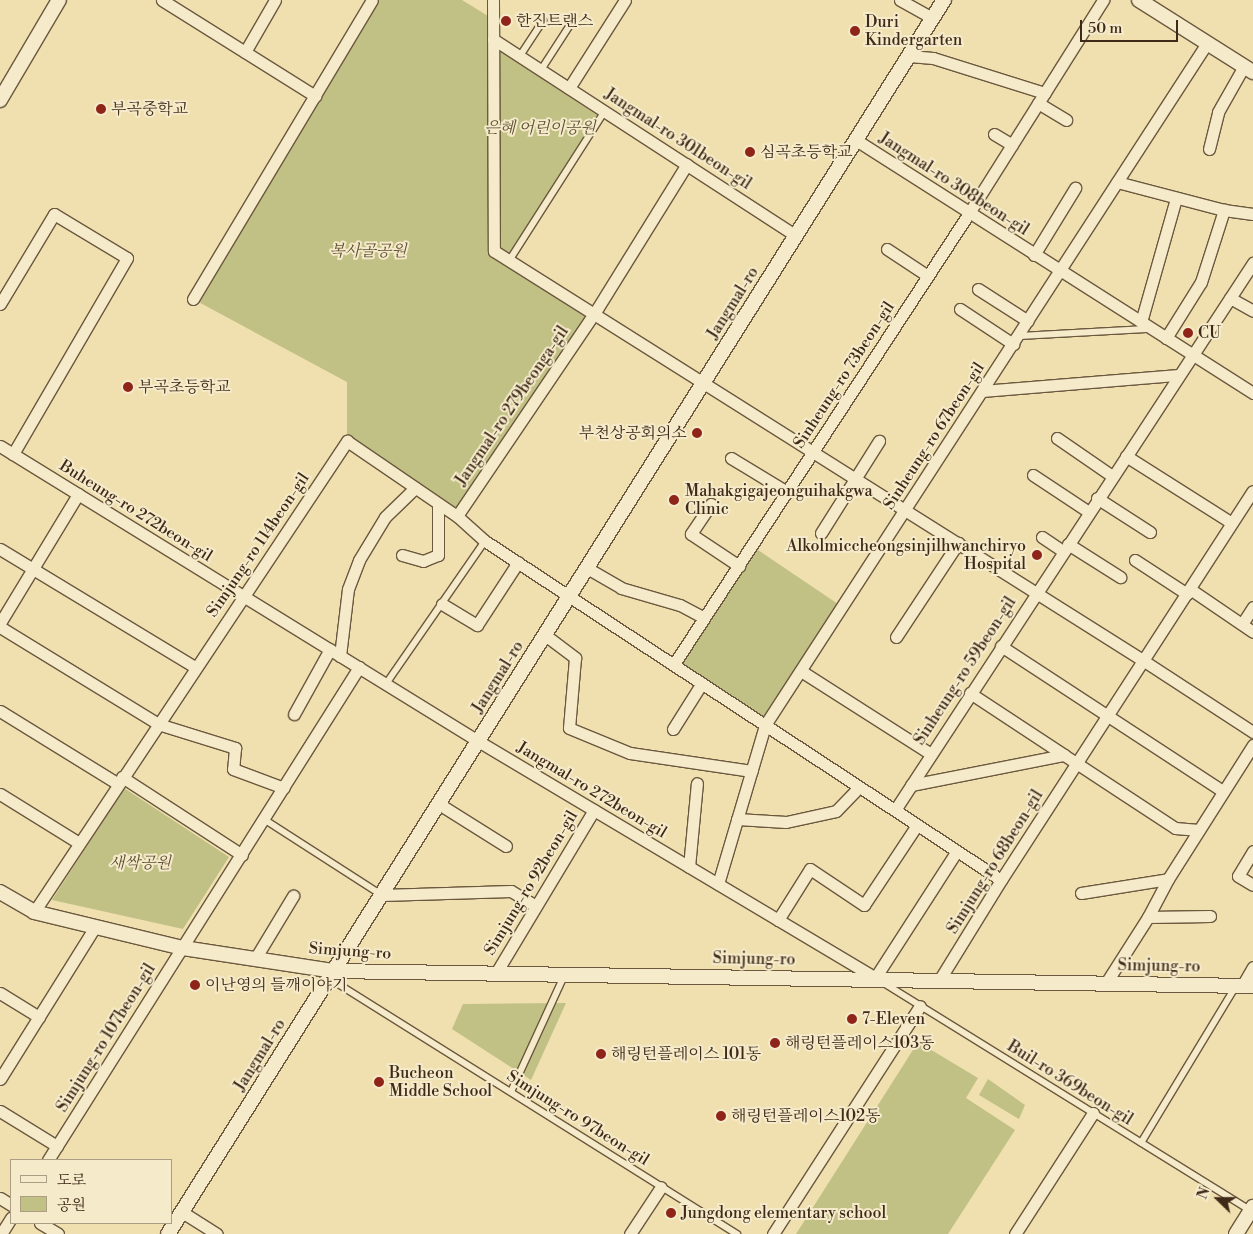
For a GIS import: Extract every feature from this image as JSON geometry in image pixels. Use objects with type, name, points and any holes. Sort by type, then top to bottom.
[{"type":"street","points":[[0,100],[59,0]]},
{"type":"street","points":[[162,0],[180,5],[245,52],[315,96]]},
{"type":"street","points":[[245,52],[275,0]]},
{"type":"street","points":[[193,299],[372,0]]},
{"type":"street","points":[[493,0],[494,251],[1036,592],[1253,732]]},
{"type":"street","points":[[569,88],[625,0]]},
{"type":"street","points":[[900,0],[932,18]]},
{"type":"street","name":"Jangmal-ro","points":[[168,1234],[944,0]]},
{"type":"street","name":"Sinheung-ro 73beon-gil","points":[[674,664],[969,213],[1103,0]]},
{"type":"street","points":[[1139,0],[1248,69],[1218,112],[1209,149]]},
{"type":"street","name":"Jangmal-ro 301beon-gil","points":[[493,39],[796,236]]},
{"type":"street","name":"Sinheung-ro 67beon-gil","points":[[718,884],[766,725],[1207,43]]},
{"type":"street","points":[[909,56],[933,58],[1044,93]]},
{"type":"street","points":[[1038,103],[1066,120]]},
{"type":"street","points":[[994,134],[1012,145]]},
{"type":"street","name":"Jangmal-ro 308beon-gil","points":[[856,140],[1253,393]]},
{"type":"street","name":"Jangmal-ro 279beonga-gil","points":[[457,516],[594,314],[687,164]]},
{"type":"street","points":[[1117,182],[1224,210],[1253,214]]},
{"type":"street","name":"Jangmal-ro 308beon-gil","points":[[1034,255],[1075,188]]},
{"type":"street","points":[[1146,325],[1176,198]]},
{"type":"street","points":[[1166,338],[1201,282],[1224,210]]},
{"type":"street","points":[[0,304],[54,214],[127,258],[12,454]]},
{"type":"street","points":[[887,249],[928,276]]},
{"type":"street","name":"Sinheung-ro 59beon-gil","points":[[895,810],[1065,547],[1253,263]]},
{"type":"street","points":[[978,289],[1028,320]]},
{"type":"street","points":[[1230,298],[1253,311]]},
{"type":"street","points":[[960,309],[1015,340]]},
{"type":"street","points":[[982,392],[1178,376]]},
{"type":"street","points":[[1057,438],[1112,476]]},
{"type":"street","points":[[821,533],[879,440]]},
{"type":"street","name":"Simjung-ro 114beon-gil","points":[[34,912],[242,595],[347,441],[415,488]]},
{"type":"street","name":"Buheung-ro 272beon-gil","points":[[0,446],[359,667]]},
{"type":"street","points":[[1126,456],[1232,523]]},
{"type":"street","points":[[731,458],[787,492]]},
{"type":"street","points":[[1032,475],[1089,512]]},
{"type":"street","points":[[340,656],[348,589],[359,560],[385,517],[415,488],[457,516],[485,541],[570,595],[1001,880]]},
{"type":"street","name":"Simjung-ro 68beon-gil","points":[[940,979],[1001,880],[1253,491]]},
{"type":"street","points":[[0,623],[78,494]]},
{"type":"street","points":[[1098,498],[1150,532]]},
{"type":"street","points":[[402,555],[423,562],[438,555],[438,504]]},
{"type":"street","points":[[711,504],[692,534],[739,566]]},
{"type":"street","points":[[1042,537],[1065,547],[1120,577]]},
{"type":"street","points":[[896,637],[958,543]]},
{"type":"street","points":[[0,549],[195,667]]},
{"type":"street","points":[[1135,560],[1253,632]]},
{"type":"street","points":[[442,604],[477,626],[518,562]]},
{"type":"street","points":[[587,568],[621,588],[680,605],[704,618]]},
{"type":"street","points":[[1242,624],[1253,607]]},
{"type":"street","points":[[0,627],[158,724],[235,748],[233,769],[284,788]]},
{"type":"street","points":[[545,634],[576,658],[569,728],[630,753],[752,772]]},
{"type":"street","points":[[1001,646],[1109,715],[1223,792]]},
{"type":"street","points":[[294,714],[330,649]]},
{"type":"street","name":"Jangmal-ro 272beon-gil","points":[[359,667],[478,741],[875,978]]},
{"type":"street","name":"Simjung-ro 107beon-gil","points":[[49,1159],[359,667]]},
{"type":"street","points":[[801,670],[931,754]]},
{"type":"street","points":[[673,729],[702,683]]},
{"type":"street","points":[[970,693],[1175,828],[1199,830]]},
{"type":"street","points":[[0,711],[242,855]]},
{"type":"street","points":[[1106,983],[1148,917],[1168,879],[1253,744]]},
{"type":"street","points":[[911,785],[1064,755]]},
{"type":"street","name":"Jangmal-ro 272beon-gil","points":[[689,867],[697,783]]},
{"type":"street","points":[[737,820],[786,822],[836,811],[859,786]]},
{"type":"street","points":[[0,794],[79,842]]},
{"type":"street","points":[[439,804],[506,846]]},
{"type":"street","name":"Simjung-ro 92beon-gil","points":[[496,973],[594,810]]},
{"type":"street","points":[[778,920],[810,869],[864,904],[917,825]]},
{"type":"street","points":[[875,978],[957,851]]},
{"type":"street","points":[[1253,851],[1238,876],[1253,885]]},
{"type":"street","points":[[1081,893],[1168,879]]},
{"type":"street","points":[[382,895],[512,891],[536,906]]},
{"type":"street","name":"Simjung-ro","points":[[0,892],[34,912],[183,948],[255,959],[332,974],[496,973],[940,979],[1244,986]]},
{"type":"street","points":[[255,959],[293,896]]},
{"type":"street","points":[[1148,917],[1210,916]]},
{"type":"street","points":[[0,1079],[95,927]]},
{"type":"street","points":[[1244,986],[1253,967]]},
{"type":"street","points":[[0,993],[39,1017]]},
{"type":"street","points":[[773,1234],[920,1006]]},
{"type":"street","points":[[0,1111],[57,1146]]},
{"type":"street","points":[[1015,1234],[1093,1112]]},
{"type":"street","points":[[630,1234],[661,1187]]},
{"type":"street","points":[[1236,1234],[1252,1210]]},
{"type":"street","points":[[182,1212],[217,1234]]},
{"type":"street","points":[[1,1234],[10,1220]]},
{"type":"street","points":[[42,1224],[58,1234]]},
{"type":"lane","points":[[520,56],[543,21]]},
{"type":"lane","points":[[541,70],[572,22]]},
{"type":"lane","points":[[509,261],[605,111]]},
{"type":"lane","points":[[1015,340],[1146,325]]},
{"type":"lane","points":[[386,684],[485,541]]},
{"type":"lane","points":[[264,819],[382,895]]},
{"type":"lane","name":"Simjung-ro 97beon-gil","points":[[332,974],[511,1092],[737,1234]]},
{"type":"lane","points":[[511,1092],[565,974]]},
{"type":"lane","name":"Buil-ro 369beon-gil","points":[[875,978],[1252,1210]]},
{"type":"lane","points":[[1141,1143],[1244,986]]},
{"type":"green space","name":"복사골공원","points":[[372,0],[462,0],[493,19],[494,251],[594,314],[457,516],[347,441],[347,382],[193,299]]},
{"type":"green space","name":"은혜 어린이공원","points":[[498,49],[597,115],[508,257],[497,247]]},
{"type":"green space","points":[[752,546],[843,608],[764,724],[673,663]]},
{"type":"green space","name":"새싹공원","points":[[124,788],[229,857],[183,929],[52,900]]},
{"type":"green space","points":[[566,1003],[531,1080],[452,1029],[463,1004]]},
{"type":"green space","points":[[918,1042],[978,1078],[966,1098],[1015,1130],[948,1234],[796,1234]]},
{"type":"green space","points":[[988,1079],[1025,1105],[1019,1119],[979,1095]]},
{"type":"place","name":"한진트랜스","points":[[506,21]]},
{"type":"place","name":"Duri Kindergarten","points":[[855,31]]},
{"type":"place","name":"부곡중학교","points":[[101,109]]},
{"type":"place","name":"심곡초등학교","points":[[750,152]]},
{"type":"place","name":"CU","points":[[1188,333]]},
{"type":"place","name":"부곡초등학교","points":[[128,387]]},
{"type":"place","name":"부천상공회의소","points":[[697,433]]},
{"type":"place","name":"Mahakgigajeonguihakgwa Clinic","points":[[674,500]]},
{"type":"place","name":"Alkolmiccheongsinjilhwanchiryo Hospital","points":[[1037,555]]},
{"type":"place","name":"이난영의 들깨이야기","points":[[195,985]]},
{"type":"place","name":"7-Eleven","points":[[852,1019]]},
{"type":"place","name":"해링턴플레이스103동","points":[[775,1043]]},
{"type":"place","name":"해링턴플레이스 101동","points":[[601,1054]]},
{"type":"place","name":"Bucheon Middle School","points":[[379,1082]]},
{"type":"place","name":"해링턴플레이스102동","points":[[721,1116]]},
{"type":"place","name":"Jungdong elementary school","points":[[671,1213]]}]
